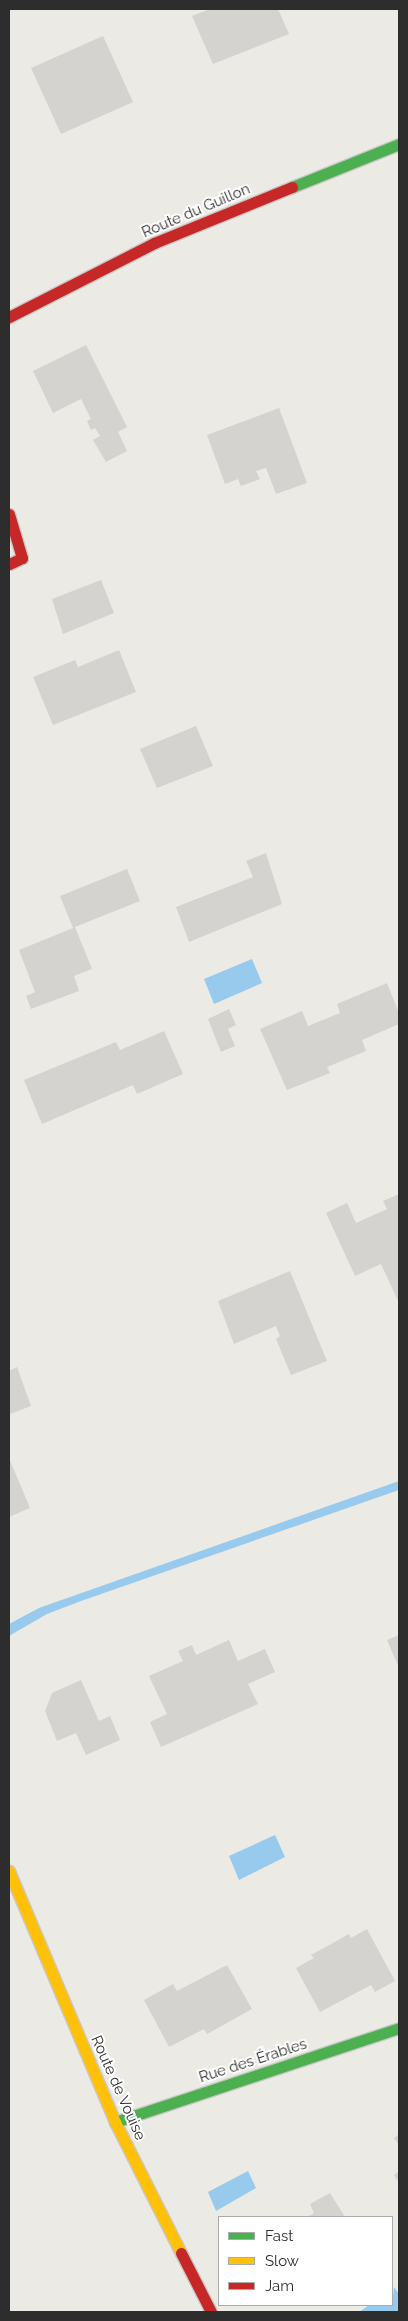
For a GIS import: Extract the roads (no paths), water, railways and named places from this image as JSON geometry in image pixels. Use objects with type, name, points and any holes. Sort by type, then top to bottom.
[{"type":"street","name":"Route du Guillon","points":[[9,317],[154,243],[399,144]]},
{"type":"street","points":[[9,514],[22,558],[9,564]]},
{"type":"street","name":"Route de Vouise","points":[[9,1871],[115,2122],[211,2312]]},
{"type":"street","name":"Rue des Érables","points":[[115,2122],[399,2028]]},
{"type":"water","points":[[252,959],[262,983],[214,1004],[204,979]]},
{"type":"water","points":[[399,1481],[399,1490],[81,1601],[47,1614],[9,1636],[9,1624],[39,1608]]},
{"type":"water","points":[[275,1835],[285,1857],[239,1880],[229,1856]]},
{"type":"water","points":[[248,2171],[256,2188],[216,2211],[208,2192]]},
{"type":"water","points":[[394,2287],[399,2294],[399,2312],[359,2312],[368,2306],[393,2306]]}]
